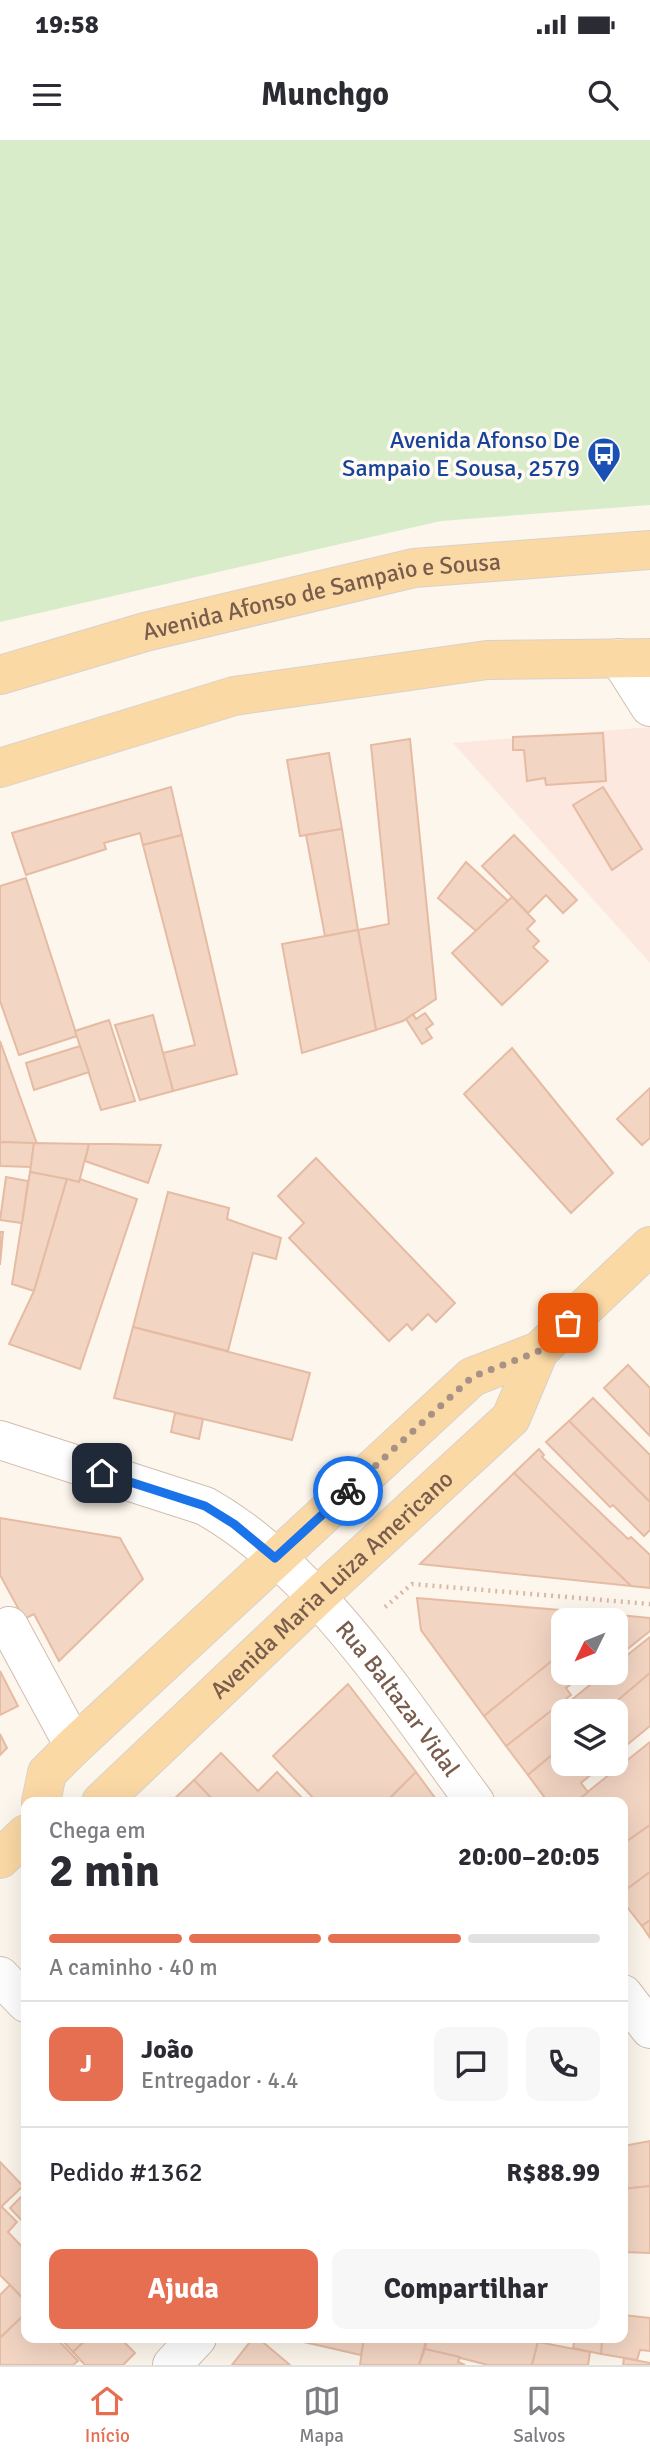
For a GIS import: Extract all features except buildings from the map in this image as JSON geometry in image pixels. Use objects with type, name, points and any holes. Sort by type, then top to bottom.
[{"type":"main road","name":"Avenida Afonso de Sampaio e Sousa","points":[[0,675],[145,632],[414,568],[650,550]]},
{"type":"main road","points":[[0,768],[234,696],[487,660],[634,658]]},
{"type":"main road","name":"Avenida Maria Luiza Americano","points":[[42,1797],[47,1773],[74,1746],[472,1377],[539,1351],[650,1245]]},
{"type":"main road","name":"Avenida Maria Luiza Americano","points":[[106,1797],[511,1418],[539,1351]]},
{"type":"main road","points":[[0,1859],[21,1838]]},
{"type":"street","points":[[634,658],[650,708]]},
{"type":"street","name":"Rua Baltazar Vidal","points":[[0,1440],[205,1506],[234,1524],[318,1596],[471,1797]]},
{"type":"street","points":[[9,1626],[74,1746]]},
{"type":"street","points":[[0,1976],[21,1998]]},
{"type":"street","points":[[628,2000],[650,2029]]},
{"type":"street","points":[[172,2365],[192,2343]]},
{"type":"path","points":[[350,1638],[412,1584],[650,1604]]},
{"type":"shaded area","points":[[650,727],[650,963],[453,743]]},
{"type":"green space","points":[[0,140],[650,140],[650,505],[441,521],[0,622]]},
{"type":"way so far","points":[[348,1491],[472,1377],[539,1351],[568,1323]]},
{"type":"place","name":"Avenida Afonso De Sampaio E Sousa, 2579","points":[[604,484]]},
{"type":"route","points":[[102,1473],[205,1506],[234,1524],[275,1558],[348,1491]]}]
